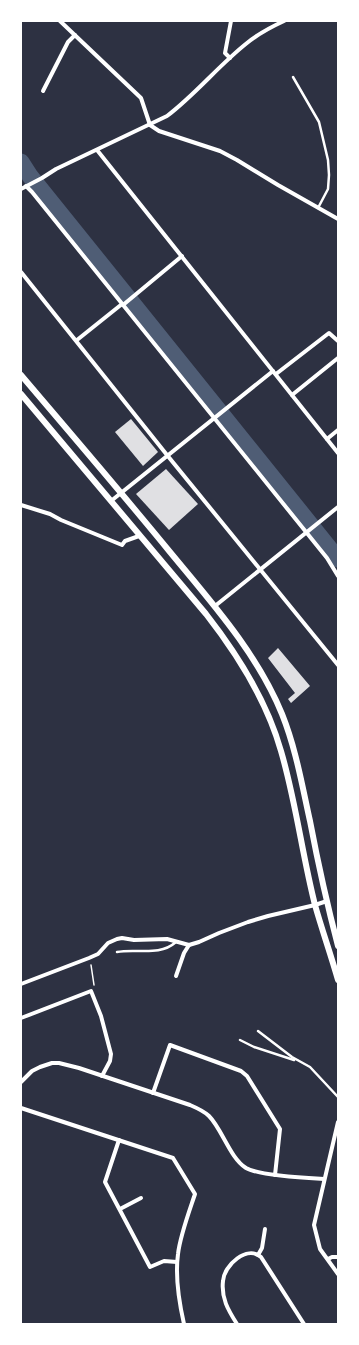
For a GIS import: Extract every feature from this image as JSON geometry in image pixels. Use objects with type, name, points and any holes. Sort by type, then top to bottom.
[{"type":"main road","points":[[21,375],[121,492],[215,606],[231,626],[266,680],[282,713],[293,746],[338,946]]},
{"type":"main road","points":[[21,394],[111,500],[139,536],[222,635],[255,687],[271,720],[281,750],[291,787],[315,905],[338,980]]},
{"type":"street","points":[[60,21],[141,98],[150,125],[159,131],[220,151],[338,219]]},
{"type":"street","points":[[230,58],[225,53],[231,21]]},
{"type":"street","points":[[21,189],[56,169],[168,116],[182,105],[247,43],[267,29],[284,21]]},
{"type":"street","points":[[44,91],[68,42],[75,35]]},
{"type":"street","points":[[97,150],[338,453]]},
{"type":"street","points":[[28,186],[307,532],[327,558],[338,576]]},
{"type":"street","points":[[77,340],[182,256]]},
{"type":"street","points":[[21,272],[77,340],[167,455],[338,665]]},
{"type":"street","points":[[111,500],[226,408],[274,372],[330,333],[338,341]]},
{"type":"street","points":[[292,395],[338,358]]},
{"type":"street","points":[[327,439],[338,430]]},
{"type":"street","points":[[21,505],[50,514],[122,545],[125,542],[139,536]]},
{"type":"street","points":[[215,606],[338,507]]},
{"type":"street","points":[[21,984],[98,954],[108,943],[122,938],[134,940],[167,939],[189,945],[248,922],[327,901]]},
{"type":"street","points":[[176,976],[184,952],[189,945]]},
{"type":"street","points":[[21,1018],[91,991],[101,1016],[111,1054],[110,1061],[102,1076]]},
{"type":"street","points":[[153,1093],[170,1045],[241,1071],[246,1076],[280,1129],[275,1175]]},
{"type":"street","points":[[21,1082],[36,1068],[52,1063],[67,1064],[190,1105],[205,1112],[214,1122],[236,1159],[251,1170],[275,1175],[324,1180]]},
{"type":"street","points":[[21,1108],[173,1158],[195,1194],[178,1252],[180,1304],[184,1324]]},
{"type":"street","points":[[338,1122],[314,1225],[320,1249],[338,1274]]},
{"type":"street","points":[[119,1140],[105,1182],[150,1267],[164,1261],[178,1262]]},
{"type":"street","points":[[120,1209],[141,1198]]},
{"type":"street","points":[[258,1255],[262,1248],[265,1229]]},
{"type":"street","points":[[237,1324],[225,1304],[223,1297],[223,1279],[229,1266],[239,1257],[248,1254],[258,1255],[261,1257],[304,1324]]},
{"type":"street","points":[[328,1259],[338,1257]]},
{"type":"lane","points":[[293,77],[319,122],[328,160],[328,189],[318,208]]},
{"type":"lane","points":[[118,952],[158,951],[168,948],[176,942]]},
{"type":"lane","points":[[258,1031],[298,1061]]},
{"type":"lane","points":[[240,1040],[254,1047],[298,1061],[310,1067],[338,1097]]},
{"type":"path","points":[[89,958],[94,985],[91,991]]},
{"type":"building","points":[[131,419],[158,452],[143,466],[115,432]]},
{"type":"building","points":[[166,469],[198,504],[169,530],[136,494]]},
{"type":"building","points":[[278,648],[310,686],[291,703],[288,699],[295,693],[268,658]]},
{"type":"waterway","points":[[21,162],[30,176],[338,559]]}]
